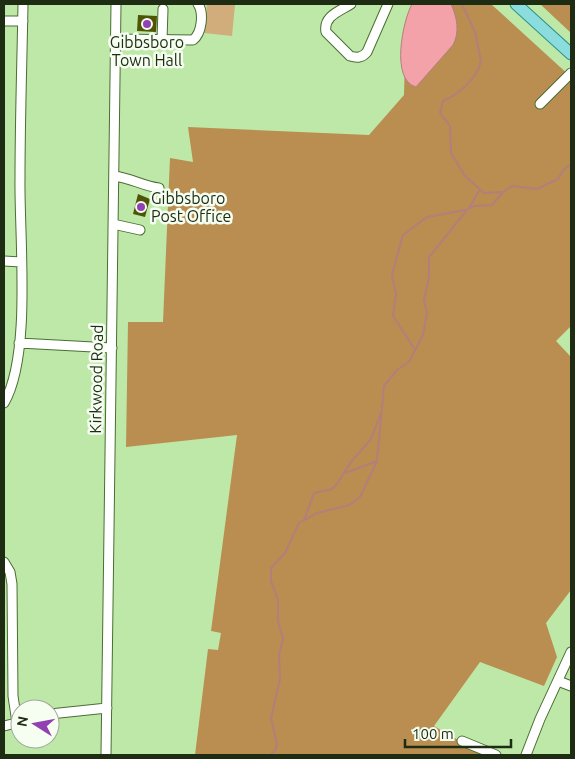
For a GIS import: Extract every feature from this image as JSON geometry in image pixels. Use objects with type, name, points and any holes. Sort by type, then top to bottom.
[{"type":"main road","points":[[516,4],[571,54]]},
{"type":"street","points":[[4,403],[12,384],[21,318],[23,4]]},
{"type":"street","name":"Kirkwood Road","points":[[106,755],[116,4]]},
{"type":"street","points":[[116,39],[190,40],[198,36],[201,8],[198,4]]},
{"type":"street","points":[[351,4],[329,18],[325,28],[326,32],[350,56],[355,58],[363,56],[367,52],[388,4]]},
{"type":"street","points":[[163,9],[166,40]]},
{"type":"street","points":[[4,21],[23,21]]},
{"type":"street","points":[[540,104],[571,74]]},
{"type":"street","points":[[114,176],[130,178],[143,186],[159,188]]},
{"type":"street","points":[[113,224],[140,230]]},
{"type":"street","points":[[4,261],[21,262]]},
{"type":"street","points":[[19,343],[112,348]]},
{"type":"street","points":[[4,562],[10,572],[12,584],[14,699]]},
{"type":"street","points":[[526,755],[571,652]]},
{"type":"street","points":[[558,680],[571,686]]},
{"type":"street","points":[[60,712],[75,709],[107,708]]},
{"type":"street","points":[[462,741],[496,755]]},
{"type":"shaded area","points":[[207,4],[235,5],[232,36],[204,33]]},
{"type":"shaded area","points":[[412,4],[451,4],[457,24],[453,45],[416,87],[408,82],[403,73],[401,62],[402,35]]},
{"type":"shaded area","points":[[413,4],[491,4],[571,77],[571,326],[556,341],[571,357],[571,590],[546,623],[557,657],[544,686],[480,662],[434,726],[484,755],[195,755],[208,649],[218,650],[221,633],[211,631],[237,435],[126,447],[128,322],[163,322],[170,158],[193,162],[188,127],[369,135],[404,95],[406,19]]},
{"type":"shaded area","points":[[540,4],[571,4],[571,33]]},
{"type":"building","name":"Gibbsboro Town Hall","points":[[138,15],[157,16],[156,32],[137,31]]},
{"type":"building","name":"Gibbsboro Post Office","points":[[138,194],[150,199],[145,217],[133,214]]},
{"type":"waterway","points":[[462,4],[475,32],[481,61],[476,74],[471,80],[455,94],[443,101],[440,113],[450,126],[451,153],[465,176],[484,193],[503,192]]},
{"type":"waterway","points":[[270,755],[275,751],[277,744],[271,718],[280,679],[279,655],[283,639],[278,621],[278,600],[271,581],[271,568],[285,553],[299,523],[317,513],[349,505],[360,497],[377,461],[384,386],[397,370],[409,362],[423,335],[427,313],[424,300],[429,277],[429,257],[467,210],[474,206],[492,205],[503,192],[512,186],[537,189],[558,179],[563,170],[571,164]]},
{"type":"waterway","points":[[469,208],[479,191]]},
{"type":"waterway","points":[[414,348],[393,316],[396,294],[392,275],[403,235],[427,217],[465,210]]},
{"type":"waterway","points":[[304,520],[314,493],[332,489],[337,484],[351,462],[371,439],[381,413]]},
{"type":"waterway","points":[[345,473],[377,461]]},
{"type":"place","name":"Gibbsboro Town Hall","points":[[147,24]]},
{"type":"place","name":"Gibbsboro Post Office","points":[[141,207]]}]
